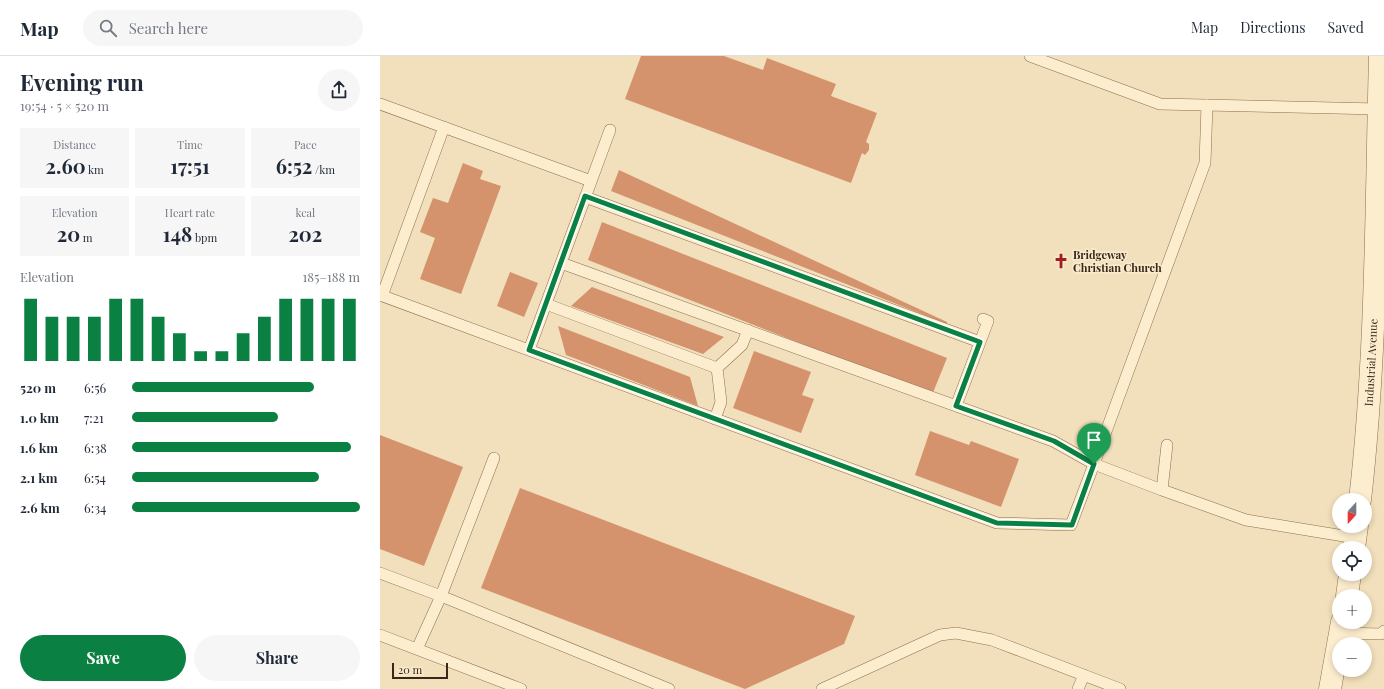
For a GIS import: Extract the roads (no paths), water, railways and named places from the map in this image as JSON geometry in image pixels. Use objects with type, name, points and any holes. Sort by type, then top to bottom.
[{"type":"street","name":"Industrial Avenue","points":[[1361,493],[1365,461],[1374,322],[1380,56]]},
{"type":"street","points":[[1330,689],[1341,629]]},
{"type":"lane","points":[[1030,56],[1160,104],[1378,109]]},
{"type":"lane","points":[[380,104],[591,181]]},
{"type":"lane","points":[[444,127],[381,296],[997,523],[1072,525],[1205,163],[1207,105]]},
{"type":"lane","points":[[529,350],[610,130]]},
{"type":"lane","points":[[585,196],[980,342]]},
{"type":"lane","points":[[561,263],[1054,441],[1094,464],[1246,520],[1356,537]]},
{"type":"lane","points":[[546,304],[718,368]]},
{"type":"lane","points":[[956,406],[988,321],[983,319]]},
{"type":"lane","points":[[718,368],[742,346],[748,330]]},
{"type":"lane","points":[[715,419],[721,402],[718,368]]},
{"type":"lane","points":[[1162,490],[1166,444]]},
{"type":"lane","points":[[417,649],[441,596],[494,458]]},
{"type":"lane","points":[[380,573],[441,596],[669,689]]},
{"type":"lane","points":[[1352,629],[1381,634],[1384,631]]},
{"type":"lane","points":[[822,689],[940,635],[956,633],[992,640],[1120,689]]},
{"type":"lane","points":[[380,635],[521,689]]},
{"type":"lane","points":[[1078,689],[1084,675]]},
{"type":"place","name":"Bridgeway Christian Church","points":[[1061,261]]}]
